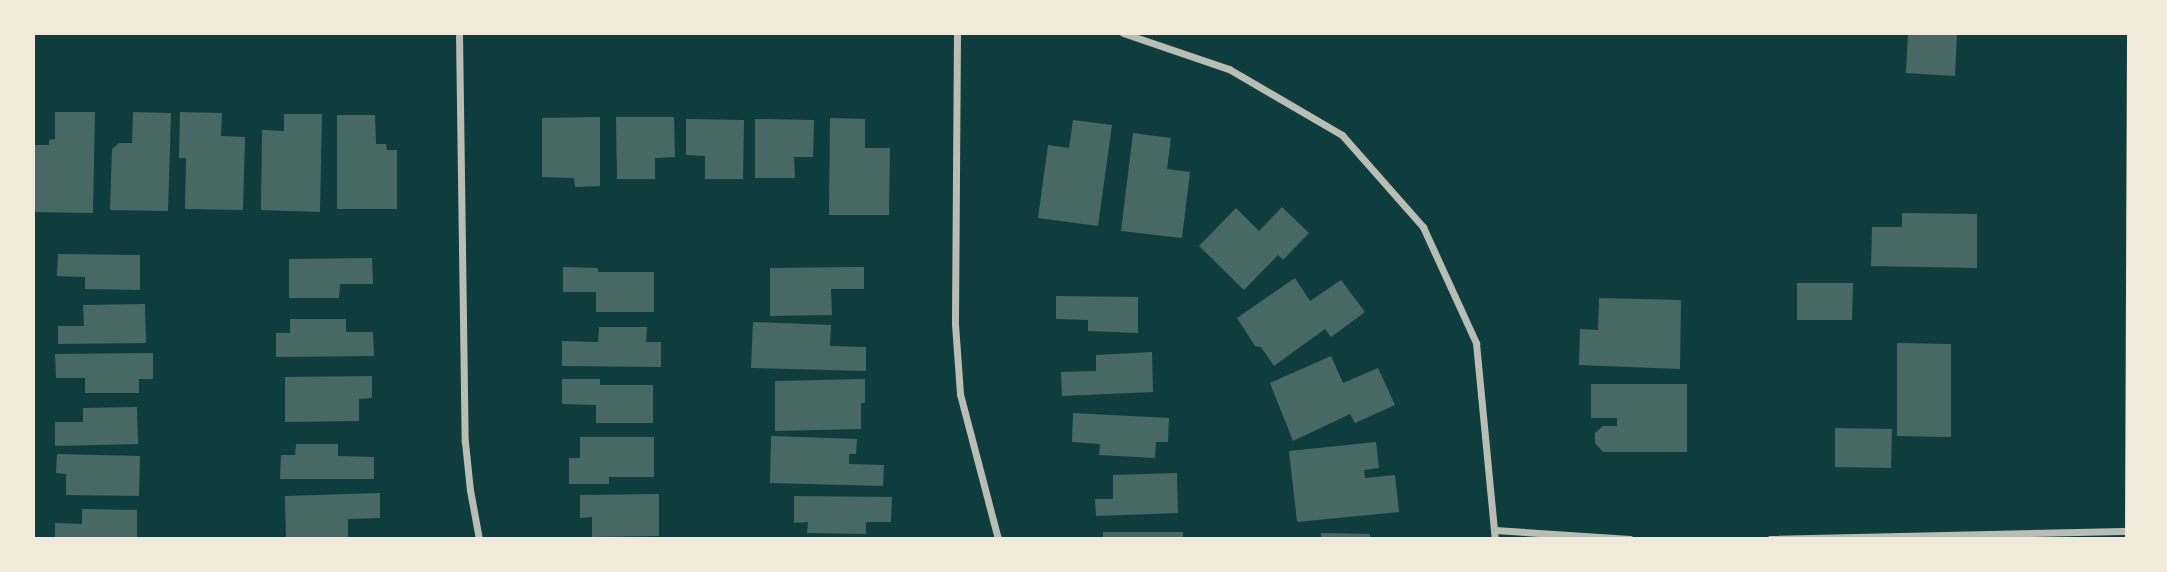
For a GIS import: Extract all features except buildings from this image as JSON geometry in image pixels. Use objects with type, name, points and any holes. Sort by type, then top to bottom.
[{"type":"main road","points":[[2133,533],[2134,33]]},
{"type":"street","points":[[459,33],[466,442],[470,490],[479,539]]},
{"type":"street","points":[[957,33],[955,324],[960,394],[998,539]]},
{"type":"street","points":[[1123,33],[1229,69],[1342,135],[1423,227],[1476,343],[1495,539]]},
{"type":"street","points":[[1495,530],[1630,539]]},
{"type":"street","points":[[1770,539],[2133,533]]}]
